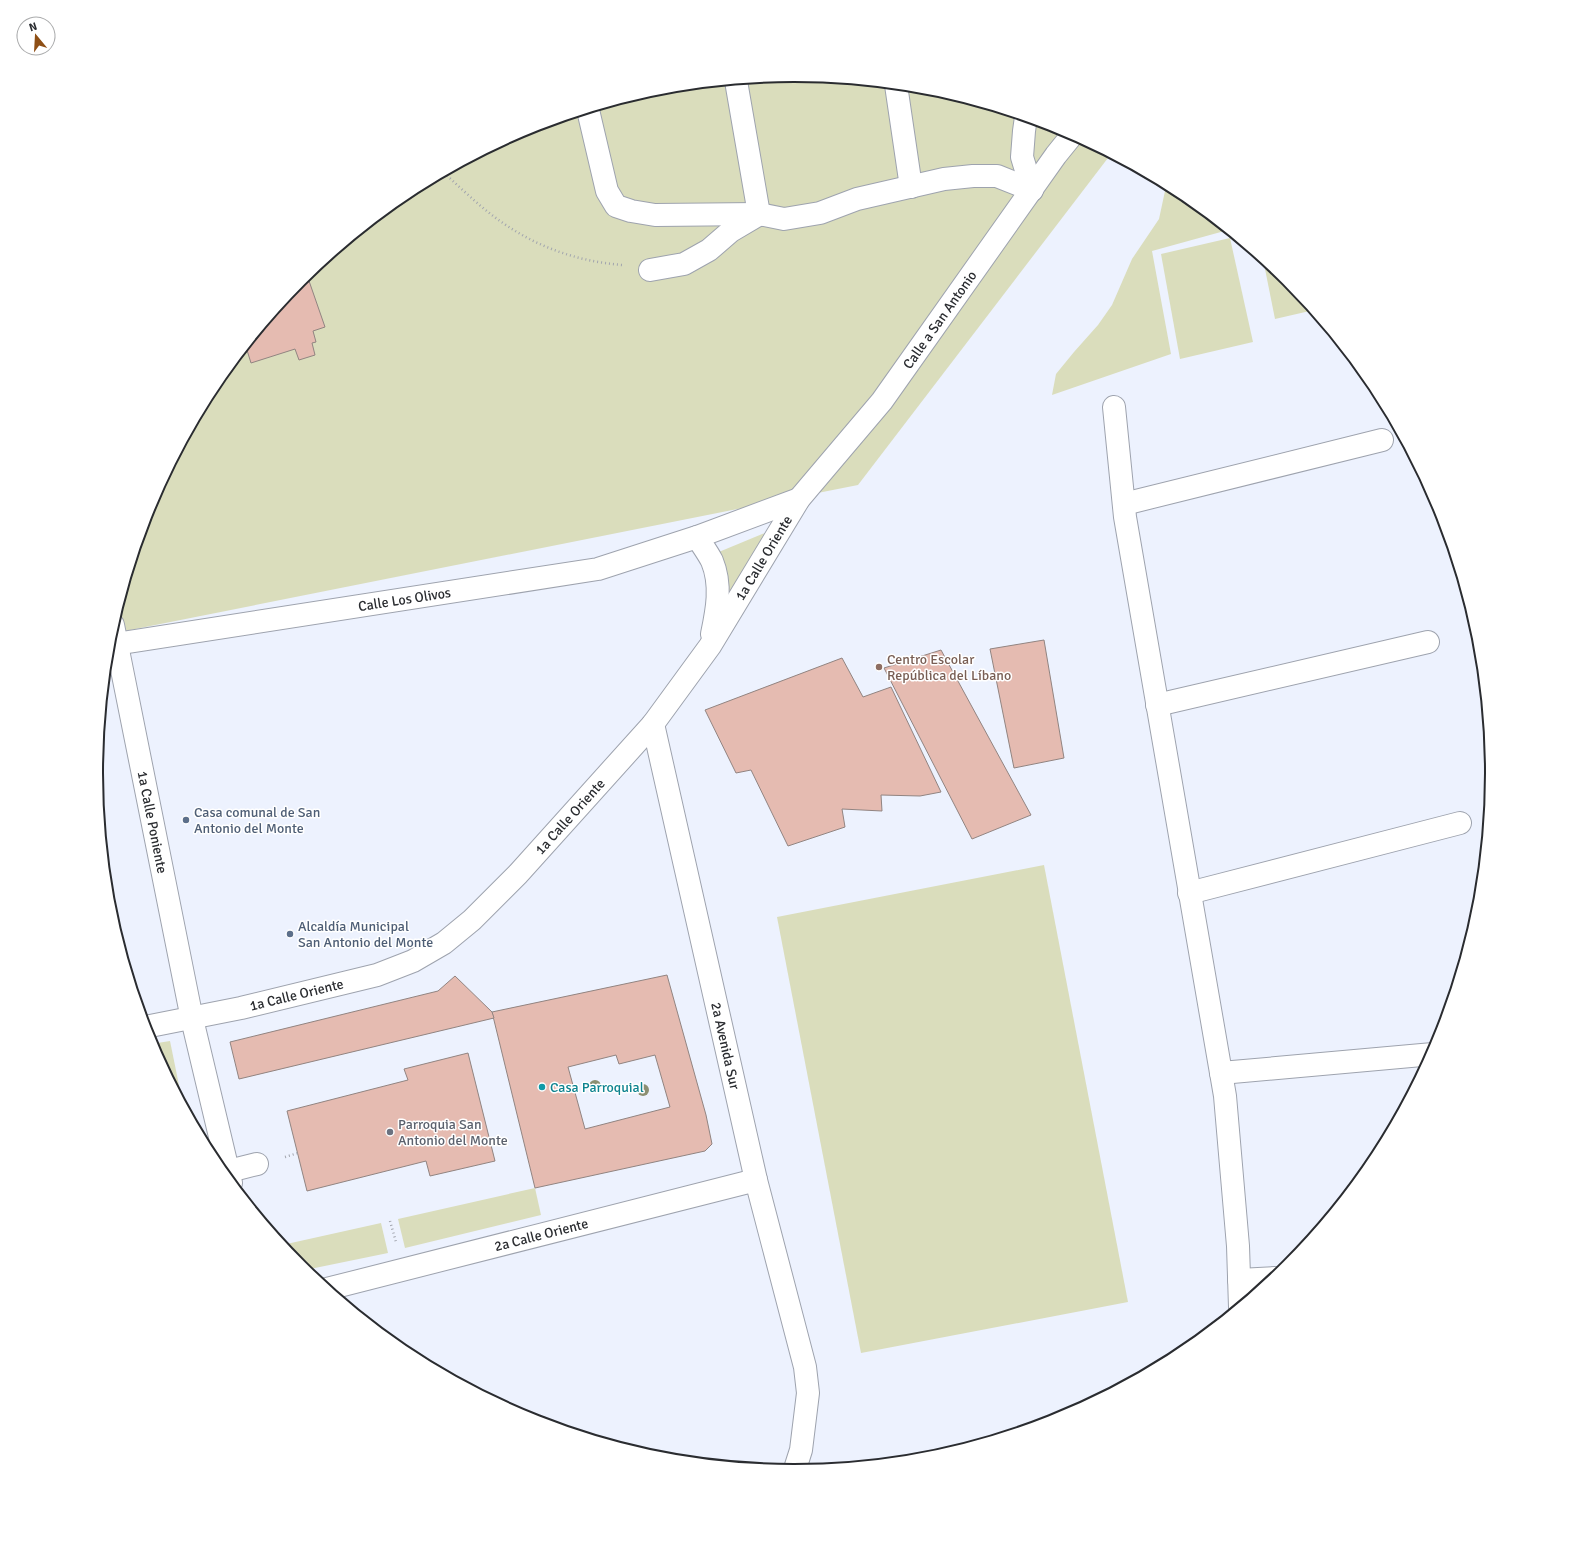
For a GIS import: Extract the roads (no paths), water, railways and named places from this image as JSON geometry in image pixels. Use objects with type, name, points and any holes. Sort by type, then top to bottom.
[{"type":"street","points":[[737,84],[759,214]]},
{"type":"street","points":[[897,90],[912,187]]},
{"type":"street","points":[[589,114],[607,191],[616,206],[655,216],[759,214],[784,219],[820,213],[857,199],[944,179],[973,176],[997,176],[1032,190]]},
{"type":"street","points":[[1025,122],[1022,157],[1032,190]]},
{"type":"street","name":"Calle a San Antonio","points":[[799,499],[882,401],[1069,139]]},
{"type":"street","points":[[650,270],[684,264],[709,250],[731,231],[759,214]]},
{"type":"street","points":[[1114,407],[1124,504],[1189,893],[1221,1073],[1238,1246],[1240,1301]]},
{"type":"street","points":[[1124,504],[1382,440]]},
{"type":"street","name":"Calle Los Olivos","points":[[116,638],[598,569],[697,537],[799,499]]},
{"type":"street","name":"1a Calle Oriente","points":[[192,1019],[377,975],[413,961],[444,943],[472,920],[518,874],[652,724],[710,646],[799,499]]},
{"type":"street","points":[[697,537],[712,561],[718,584],[717,605],[710,646]]},
{"type":"street","points":[[1157,705],[1428,642]]},
{"type":"street","name":"1a Calle Poniente","points":[[115,647],[192,1019],[228,1169]]},
{"type":"street","name":"2a Avenida Sur","points":[[652,724],[756,1180],[805,1367],[808,1393],[802,1450],[797,1465]]},
{"type":"street","points":[[1189,893],[1460,823]]},
{"type":"street","points":[[151,1026],[192,1019]]},
{"type":"street","points":[[1221,1073],[1426,1055]]},
{"type":"street","points":[[233,1176],[258,1164]]},
{"type":"street","name":"2a Calle Oriente","points":[[333,1287],[756,1180]]},
{"type":"street","points":[[1239,1280],[1265,1279]]},
{"type":"place","name":"Centro Escolar República del Líbano","points":[[879,667]]},
{"type":"place","name":"Casa comunal de San Antonio del Monte","points":[[186,820]]},
{"type":"place","name":"Alcaldía Municipal San Antonio del Monte","points":[[290,934]]},
{"type":"place","name":"Casa Parroquial","points":[[542,1087]]},
{"type":"place","name":"Parroquia San Antonio del Monte","points":[[390,1132]]}]
